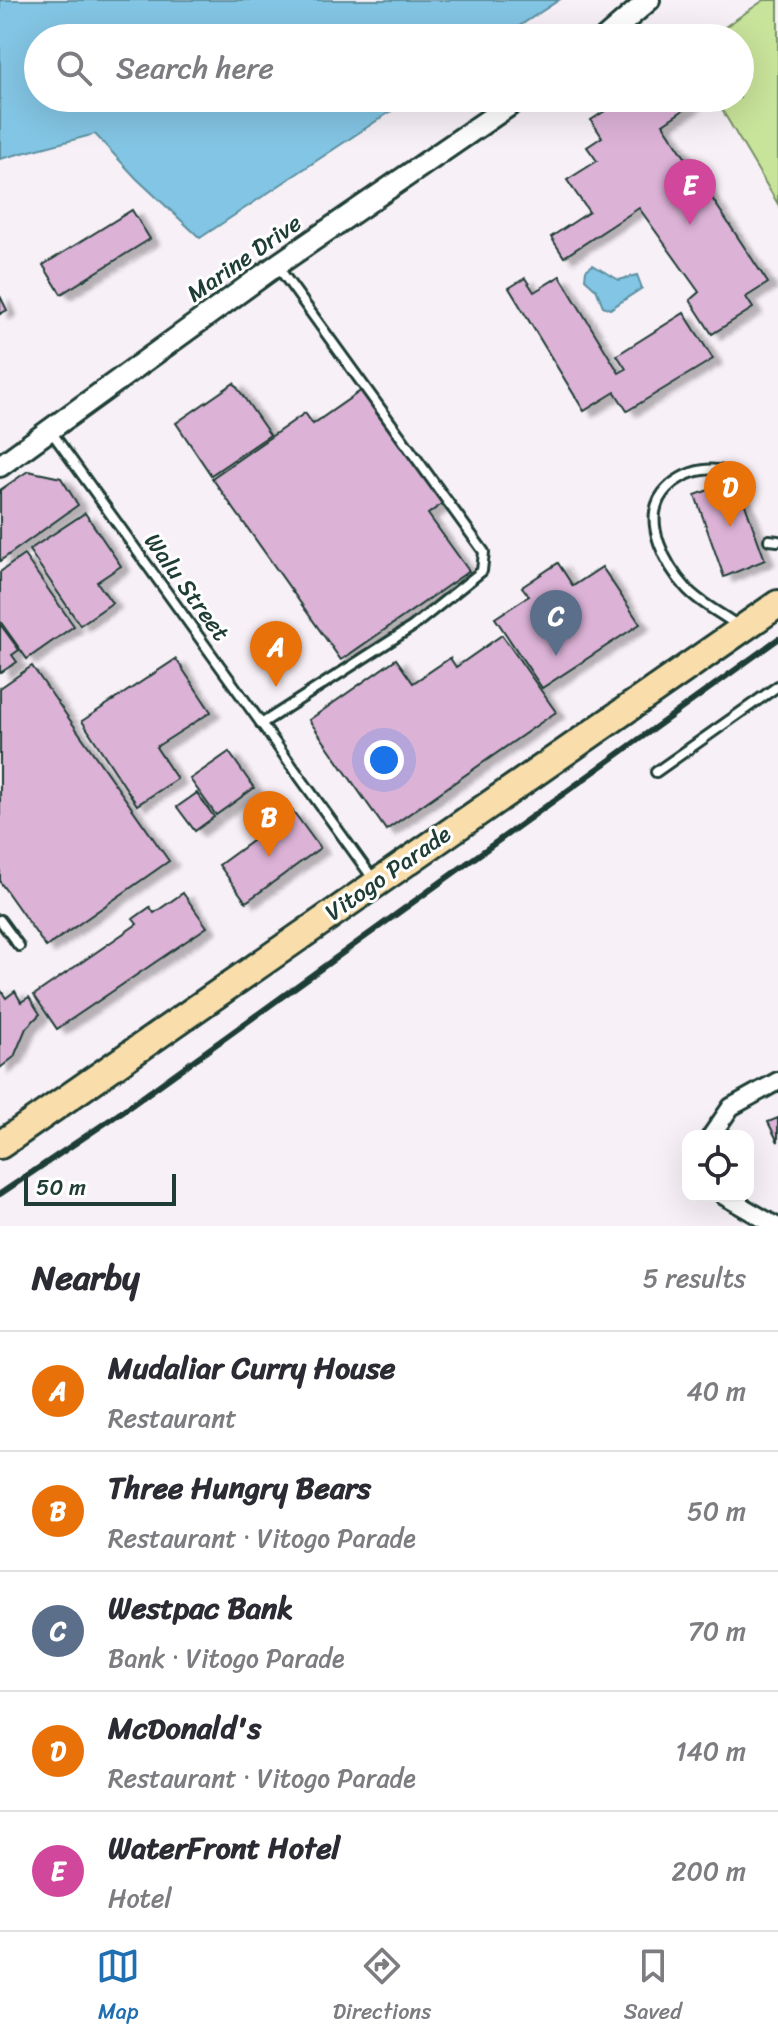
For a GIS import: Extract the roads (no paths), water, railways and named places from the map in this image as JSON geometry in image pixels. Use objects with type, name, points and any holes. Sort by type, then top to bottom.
[{"type":"main road","name":"Vitogo Parade","points":[[0,1145],[778,604]]},
{"type":"street","points":[[621,24],[649,0]]},
{"type":"street","name":"Marine Drive","points":[[0,466],[277,265],[500,112]]},
{"type":"street","points":[[715,1130],[731,1107],[778,1081]]},
{"type":"street","points":[[734,1202],[776,1226]]},
{"type":"lane","points":[[261,724],[412,627],[482,571],[484,552],[277,265]]},
{"type":"lane","name":"Walu Street","points":[[50,430],[376,884]]},
{"type":"lane","points":[[742,629],[689,592],[662,550],[656,516],[661,495],[681,477],[723,469],[733,471],[743,484]]},
{"type":"lane","points":[[656,772],[778,686]]},
{"type":"lane","points":[[0,920],[19,946]]},
{"type":"water","points":[[0,0],[559,0],[522,24],[24,24],[24,112],[390,112],[200,238],[137,179],[95,134],[0,159]]},
{"type":"water","points":[[593,265],[619,280],[637,275],[642,288],[610,309],[603,306],[596,289],[585,279],[586,270]]},
{"type":"railway","points":[[0,1194],[129,1107],[778,639]]},
{"type":"place","name":"WaterFront Hotel","points":[[690,225]]},
{"type":"place","name":"McDonald's","points":[[730,527]]},
{"type":"place","name":"Westpac Bank","points":[[556,656]]},
{"type":"place","name":"Mudaliar Curry House","points":[[276,687]]},
{"type":"place","name":"Three Hungry Bears","points":[[269,857]]}]
